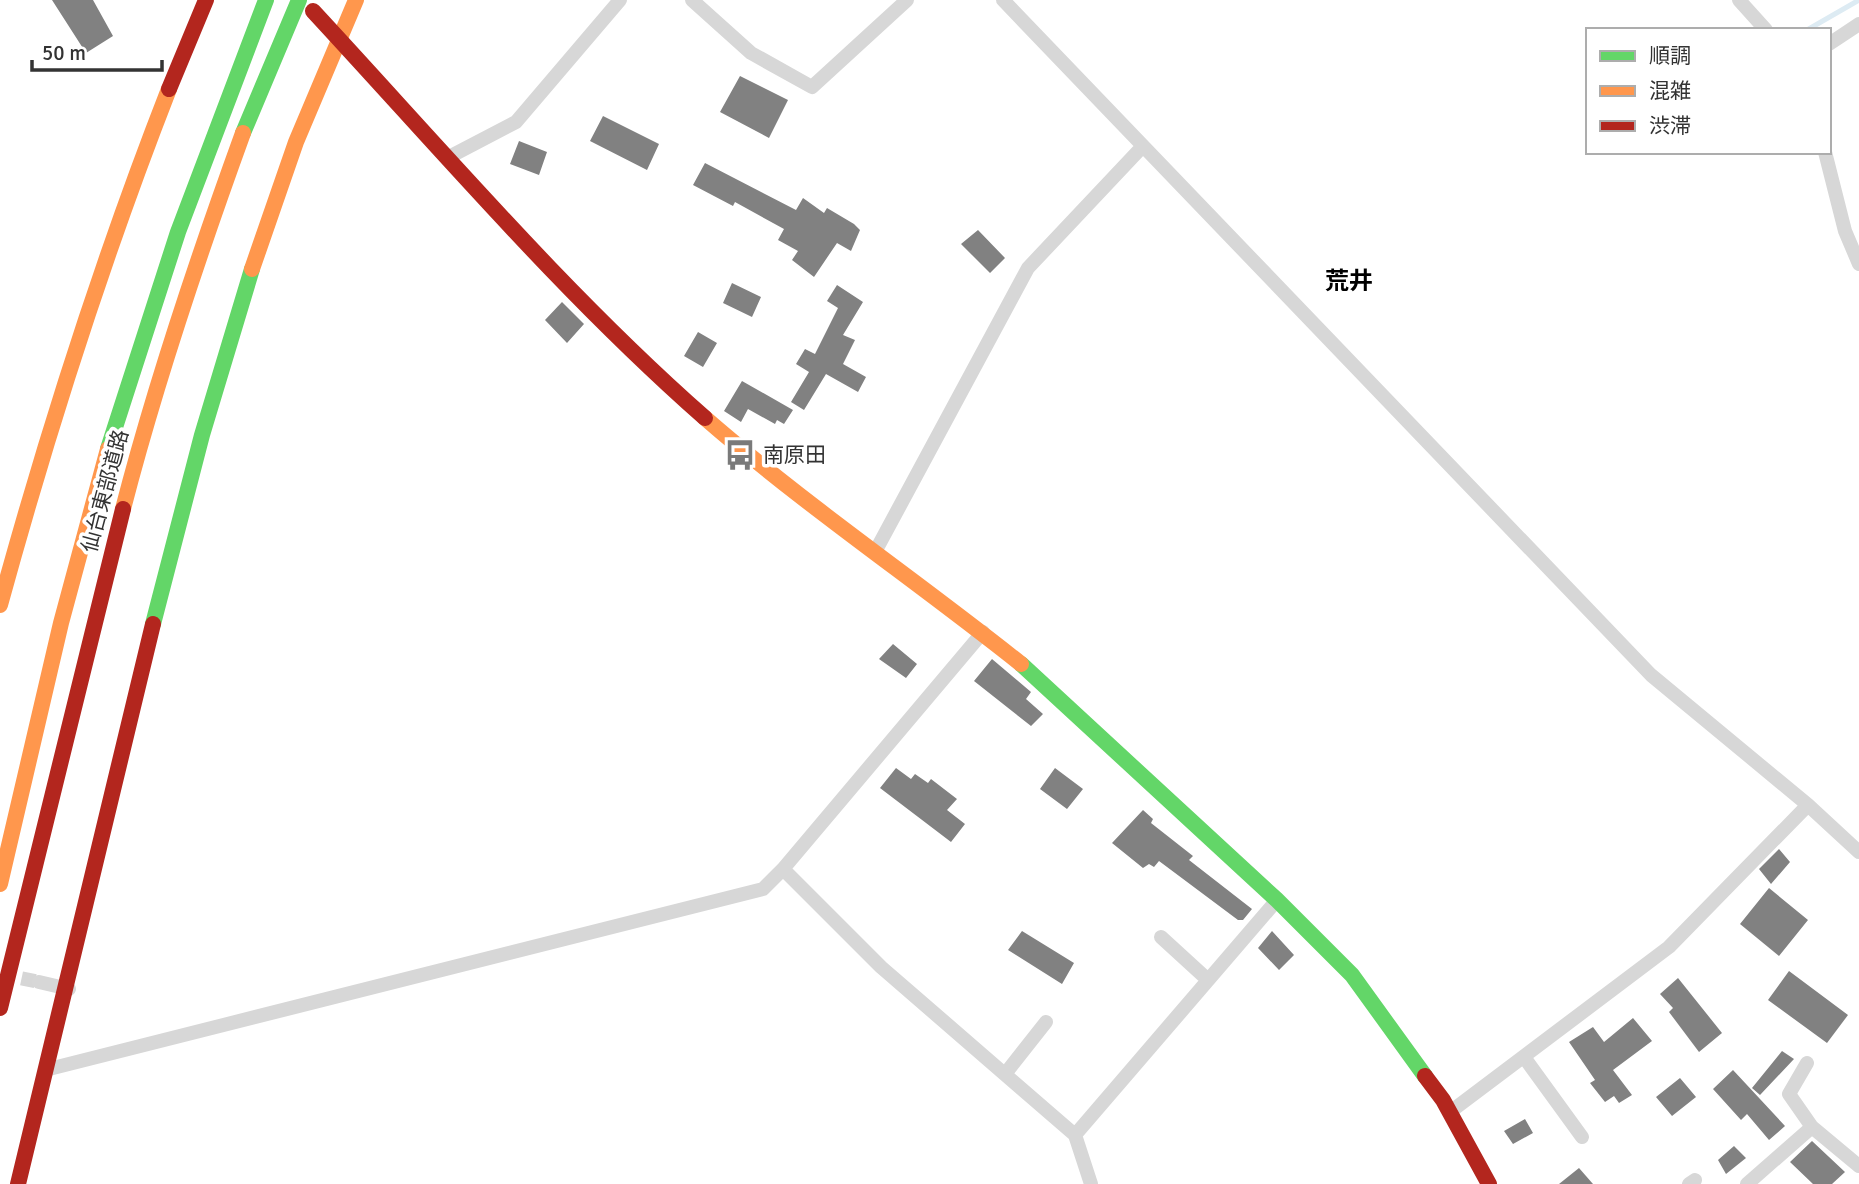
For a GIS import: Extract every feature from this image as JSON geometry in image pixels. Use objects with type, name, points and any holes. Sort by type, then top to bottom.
[{"type":"main road","points":[[0,605],[32,488],[102,270],[149,138],[206,0]]},
{"type":"main road","name":"仙台東部道路","points":[[0,884],[63,614],[105,458],[192,188],[266,0]]},
{"type":"main road","name":"仙台東部道路","points":[[0,1009],[128,480],[216,210],[299,0]]},
{"type":"main road","points":[[18,1184],[69,989],[160,587],[234,324],[286,173],[356,0]]},
{"type":"main road","points":[[313,11],[565,284],[656,375],[763,469],[983,632],[1063,702],[1277,900],[1352,975],[1450,1112],[1489,1184]]},
{"type":"street","points":[[449,157],[516,122],[620,0]]},
{"type":"street","points":[[692,0],[751,53],[812,87],[907,0]]},
{"type":"street","points":[[1003,0],[1651,675],[1808,805],[1859,852]]},
{"type":"street","points":[[1739,0],[1764,28]]},
{"type":"street","points":[[1831,43],[1859,24]]},
{"type":"street","points":[[875,552],[1028,268],[1143,146]]},
{"type":"street","points":[[1826,154],[1845,231],[1859,264]]},
{"type":"street","points":[[49,1069],[763,889],[783,869],[983,632]]},
{"type":"street","points":[[1450,1112],[1669,947],[1808,805]]},
{"type":"street","points":[[783,869],[881,967],[1075,1135],[1091,1184]]},
{"type":"street","points":[[1075,1135],[1277,900]]},
{"type":"street","points":[[1161,937],[1208,980]]},
{"type":"street","points":[[39,982],[69,989]]},
{"type":"street","points":[[1005,1074],[1046,1022]]},
{"type":"street","points":[[1524,1057],[1581,1137]]},
{"type":"street","points":[[1807,1063],[1789,1094],[1812,1127],[1859,1166]]},
{"type":"street","points":[[1747,1184],[1812,1127]]},
{"type":"building","points":[[52,0],[93,0],[113,36],[86,53]]},
{"type":"building","points":[[740,76],[788,100],[769,138],[720,112]]},
{"type":"building","points":[[603,116],[659,144],[647,170],[590,141]]},
{"type":"building","points":[[519,141],[547,152],[539,175],[510,164]]},
{"type":"building","points":[[705,163],[796,210],[803,198],[824,213],[827,208],[854,224],[860,230],[851,251],[837,243],[814,277],[792,260],[798,251],[778,240],[784,229],[735,202],[733,206],[693,185]]},
{"type":"building","points":[[978,230],[1005,258],[990,273],[961,244]]},
{"type":"building","points":[[732,283],[761,297],[752,317],[723,303]]},
{"type":"building","points":[[837,285],[863,302],[843,335],[855,340],[843,364],[866,377],[858,392],[826,374],[804,410],[791,402],[809,372],[796,364],[805,349],[815,354],[838,308],[827,301]]},
{"type":"building","points":[[562,302],[584,324],[567,343],[545,320]]},
{"type":"building","points":[[698,332],[717,343],[703,367],[684,356]]},
{"type":"building","points":[[742,381],[793,410],[784,424],[777,420],[775,424],[748,409],[741,422],[724,411]]},
{"type":"building","points":[[893,644],[917,664],[906,678],[879,659]]},
{"type":"building","points":[[992,659],[1031,692],[1026,699],[1043,714],[1031,726],[974,681]]},
{"type":"building","points":[[896,768],[911,779],[915,774],[928,783],[931,779],[957,799],[947,810],[965,824],[951,842],[880,788]]},
{"type":"building","points":[[1055,768],[1083,789],[1067,809],[1040,789]]},
{"type":"building","points":[[1143,810],[1153,819],[1151,823],[1193,856],[1189,860],[1252,909],[1243,920],[1238,920],[1159,861],[1154,867],[1149,864],[1143,868],[1112,843]]},
{"type":"building","points":[[1779,849],[1790,862],[1771,884],[1759,869]]},
{"type":"building","points":[[1769,888],[1808,920],[1779,956],[1740,924]]},
{"type":"building","points":[[1022,931],[1074,963],[1062,984],[1008,950]]},
{"type":"building","points":[[1272,931],[1294,955],[1279,970],[1258,948]]},
{"type":"building","points":[[1789,971],[1848,1015],[1827,1043],[1768,1000]]},
{"type":"building","points":[[1678,978],[1722,1033],[1699,1052],[1669,1012],[1673,1008],[1660,994]]},
{"type":"building","points":[[1633,1018],[1652,1041],[1613,1070],[1632,1095],[1619,1103],[1614,1096],[1605,1102],[1590,1083],[1595,1080],[1569,1042],[1593,1027],[1604,1042]]},
{"type":"building","points":[[1782,1051],[1794,1059],[1760,1095],[1752,1088]]},
{"type":"building","points":[[1733,1070],[1785,1126],[1769,1140],[1747,1114],[1741,1120],[1713,1089]]},
{"type":"building","points":[[1680,1078],[1696,1097],[1672,1116],[1656,1097]]},
{"type":"building","points":[[1525,1119],[1533,1133],[1513,1144],[1504,1131]]},
{"type":"building","points":[[1812,1141],[1845,1172],[1832,1184],[1813,1184],[1790,1162]]},
{"type":"building","points":[[1734,1146],[1746,1158],[1726,1174],[1718,1160]]},
{"type":"building","points":[[1579,1168],[1593,1184],[1559,1184]]},
{"type":"waterway","points":[[1810,28],[1859,0]]},
{"type":"tunnel","points":[[1,974],[39,982]]},
{"type":"traffic: fast","points":[[108,449],[178,232],[266,0]]},
{"type":"traffic: fast","points":[[243,133],[299,0]]},
{"type":"traffic: fast","points":[[153,624],[202,435],[252,269]]},
{"type":"traffic: fast","points":[[1021,664],[1277,900],[1352,975],[1425,1076]]},
{"type":"traffic: slow","points":[[252,269],[296,142],[356,0]]},
{"type":"traffic: slow","points":[[0,605],[37,474],[78,345],[169,89]]},
{"type":"traffic: slow","points":[[123,509],[178,320],[243,133]]},
{"type":"traffic: slow","points":[[705,418],[782,482],[1021,664]]},
{"type":"traffic: slow","points":[[0,884],[61,623],[108,449]]},
{"type":"traffic: jam","points":[[169,89],[206,0]]},
{"type":"traffic: jam","points":[[313,11],[456,168],[602,322],[705,418]]},
{"type":"traffic: jam","points":[[0,1008],[123,509]]},
{"type":"traffic: jam","points":[[18,1184],[153,624]]},
{"type":"traffic: jam","points":[[1425,1076],[1443,1100],[1489,1184]]},
{"type":"place","name":"南原田","points":[[740,455]]},
{"type":"district","name":"荒井","points":[[1349,281]]}]
